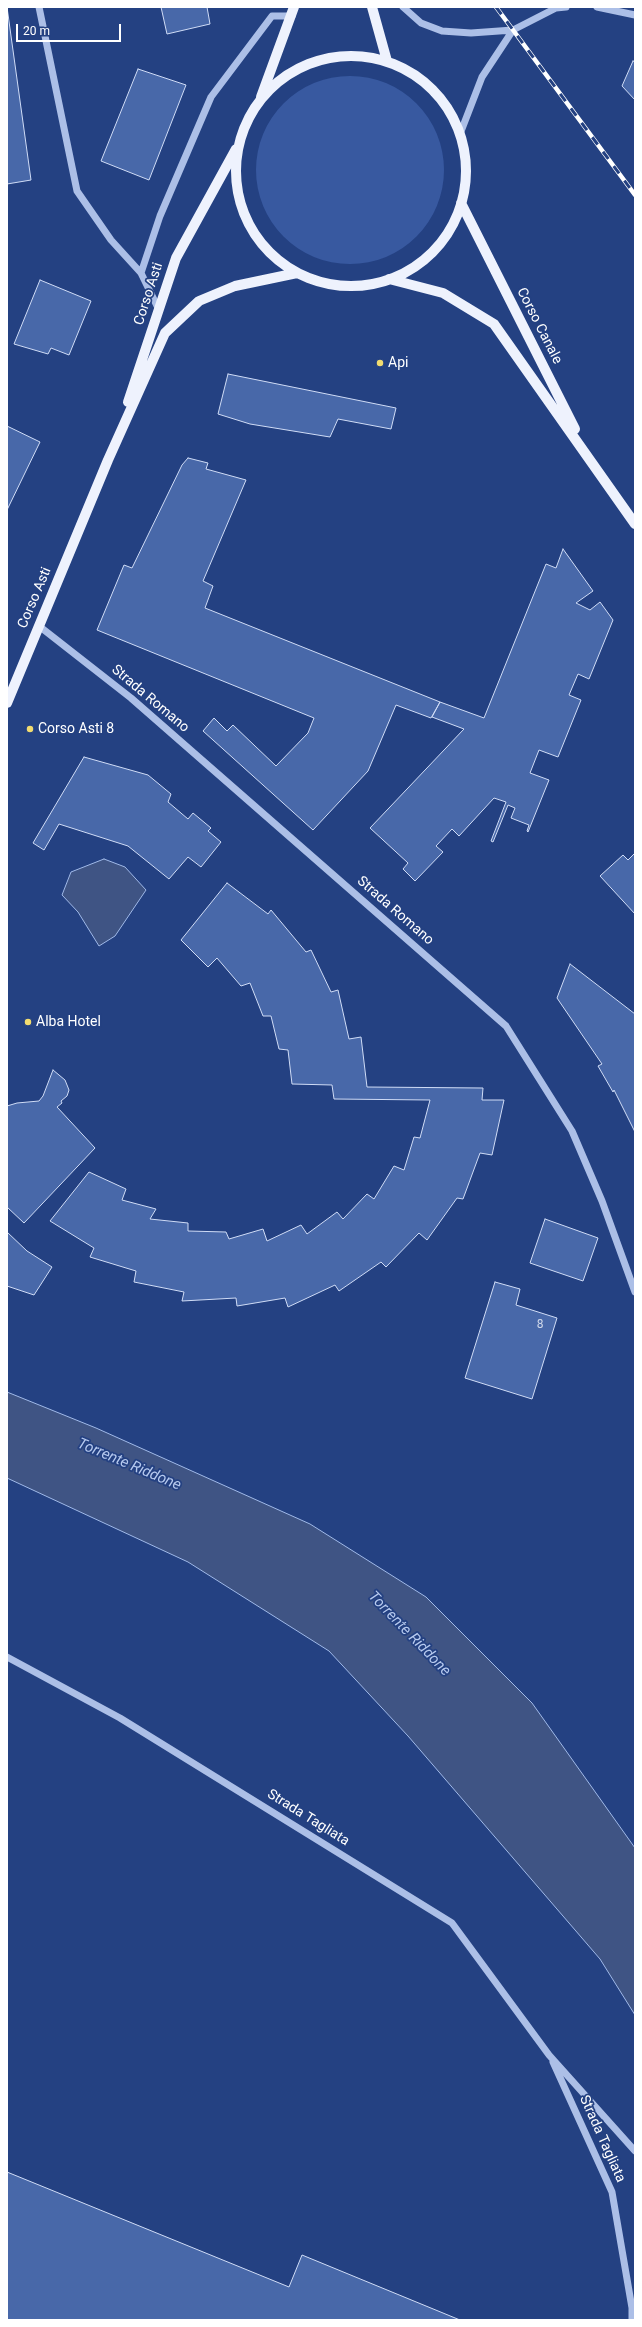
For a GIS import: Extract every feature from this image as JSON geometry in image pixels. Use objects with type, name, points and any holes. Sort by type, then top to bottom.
[{"type":"main road","points":[[372,7],[387,61]]},
{"type":"main road","points":[[260,100],[280,80],[311,64],[331,57],[359,56],[387,61],[404,69],[432,89],[453,117],[460,134],[466,169],[461,203],[450,229],[434,250],[414,267],[389,279],[358,286],[340,285],[320,282],[297,273],[281,263],[267,250],[256,236],[246,218],[240,200],[236,173],[238,146],[246,122],[260,100],[293,11]]},
{"type":"main road","name":"Corso Asti","points":[[108,460],[176,258],[238,146]]},
{"type":"main road","name":"Corso Canale","points":[[461,203],[591,461]]},
{"type":"main road","name":"Corso Asti","points":[[7,702],[108,460],[165,333],[199,301],[235,286],[297,273]]},
{"type":"main road","name":"Corso Canale","points":[[389,279],[444,293],[494,324],[635,524]]},
{"type":"street","points":[[39,7],[77,191],[111,240],[141,273],[159,310]]},
{"type":"street","points":[[403,7],[421,23],[442,31],[471,33],[512,30],[556,8],[566,7]]},
{"type":"street","points":[[596,7],[635,15]]},
{"type":"street","points":[[141,273],[160,216],[211,97],[272,16],[293,11]]},
{"type":"street","points":[[460,134],[482,77],[512,30]]},
{"type":"street","name":"Strada Romano","points":[[39,626],[131,698],[506,1026],[572,1131],[602,1201],[635,1292]]},
{"type":"street","name":"Strada Tagliata","points":[[7,1657],[120,1718],[452,1923],[549,2055],[635,2151]]},
{"type":"street","name":"Strada Tagliata","points":[[549,2055],[612,2192],[633,2308],[632,2320]]},
{"type":"shaded area","points":[[359,76],[368,77],[395,87],[417,103],[433,125],[437,134],[443,152],[443,188],[437,206],[433,215],[417,237],[395,253],[386,257],[368,263],[341,264],[332,263],[305,253],[290,243],[277,230],[267,215],[257,188],[256,161],[257,152],[267,125],[277,110],[290,97],[305,87],[332,77]]},
{"type":"water","points":[[104,859],[125,867],[146,890],[115,936],[99,946],[78,912],[62,895],[71,872]]},
{"type":"water","name":"Torrente Riddone","points":[[7,1392],[96,1428],[310,1524],[426,1597],[532,1703],[635,1848],[635,2015],[600,1959],[408,1736],[329,1651],[188,1562],[7,1478]]},
{"type":"building","points":[[7,7],[31,180],[7,184]]},
{"type":"building","points":[[161,7],[207,7],[210,24],[167,34]]},
{"type":"building","points":[[633,61],[635,62],[635,100],[622,86]]},
{"type":"building","points":[[138,69],[186,85],[149,180],[101,161]]},
{"type":"building","points":[[40,280],[91,301],[69,355],[51,348],[48,354],[14,344]]},
{"type":"building","points":[[228,374],[396,408],[391,429],[338,419],[330,437],[250,424],[218,414]]},
{"type":"building","points":[[7,426],[40,442],[7,510]]},
{"type":"building","points":[[188,458],[208,463],[206,469],[246,480],[203,581],[213,586],[205,608],[440,702],[431,718],[396,705],[368,771],[313,830],[203,731],[214,718],[227,731],[233,725],[276,766],[308,733],[314,718],[97,630],[124,565],[132,568],[182,465]]},
{"type":"building","points":[[563,549],[593,591],[576,603],[590,610],[600,602],[613,620],[589,679],[578,674],[569,695],[581,700],[558,757],[539,750],[530,773],[549,780],[528,832],[529,825],[511,818],[515,808],[508,805],[493,842],[491,841],[506,802],[494,798],[459,836],[452,829],[436,846],[443,852],[415,881],[403,869],[408,863],[370,828],[464,729],[432,717],[440,702],[484,718],[546,564],[556,568]]},
{"type":"building","points":[[84,757],[148,775],[171,794],[168,802],[188,819],[193,813],[211,828],[208,831],[221,842],[201,867],[188,857],[169,879],[128,846],[59,824],[44,850],[33,843]]},
{"type":"building","points":[[635,853],[635,914],[600,876],[623,855],[628,860]]},
{"type":"building","points":[[227,883],[268,914],[271,910],[306,952],[311,950],[331,992],[338,990],[349,1039],[361,1037],[367,1087],[483,1088],[482,1100],[504,1100],[492,1155],[480,1153],[463,1199],[457,1198],[427,1240],[419,1233],[386,1267],[381,1262],[339,1291],[335,1285],[288,1307],[285,1298],[237,1306],[236,1298],[182,1301],[184,1292],[134,1282],[136,1271],[90,1257],[94,1248],[50,1221],[89,1172],[126,1189],[122,1200],[156,1209],[150,1219],[188,1223],[188,1231],[226,1232],[229,1239],[263,1229],[267,1241],[301,1225],[307,1234],[337,1212],[343,1219],[367,1194],[374,1199],[394,1166],[404,1170],[414,1137],[420,1138],[430,1100],[334,1099],[332,1085],[292,1084],[288,1050],[279,1049],[271,1016],[263,1016],[250,983],[241,986],[217,958],[208,967],[181,940]]},
{"type":"building","points":[[570,964],[635,1014],[635,1132],[614,1090],[613,1092],[598,1066],[602,1064],[557,998]]},
{"type":"building","points":[[53,1070],[65,1080],[69,1090],[67,1096],[57,1107],[95,1148],[24,1223],[7,1207],[7,1106],[17,1103],[39,1101],[43,1096]]},
{"type":"building","points":[[545,1219],[598,1238],[583,1281],[530,1263]]},
{"type":"building","points":[[7,1232],[27,1251],[52,1267],[34,1295],[7,1286]]},
{"type":"building","points":[[495,1282],[520,1289],[516,1305],[557,1318],[532,1399],[465,1378]]},
{"type":"building","points":[[7,2172],[289,2287],[302,2255],[460,2320],[7,2320]]},
{"type":"railway","points":[[496,7],[635,195]]},
{"type":"place","name":"Api","points":[[380,363]]},
{"type":"place","name":"Corso Asti 8","points":[[30,729]]},
{"type":"place","name":"Alba Hotel","points":[[28,1022]]}]
